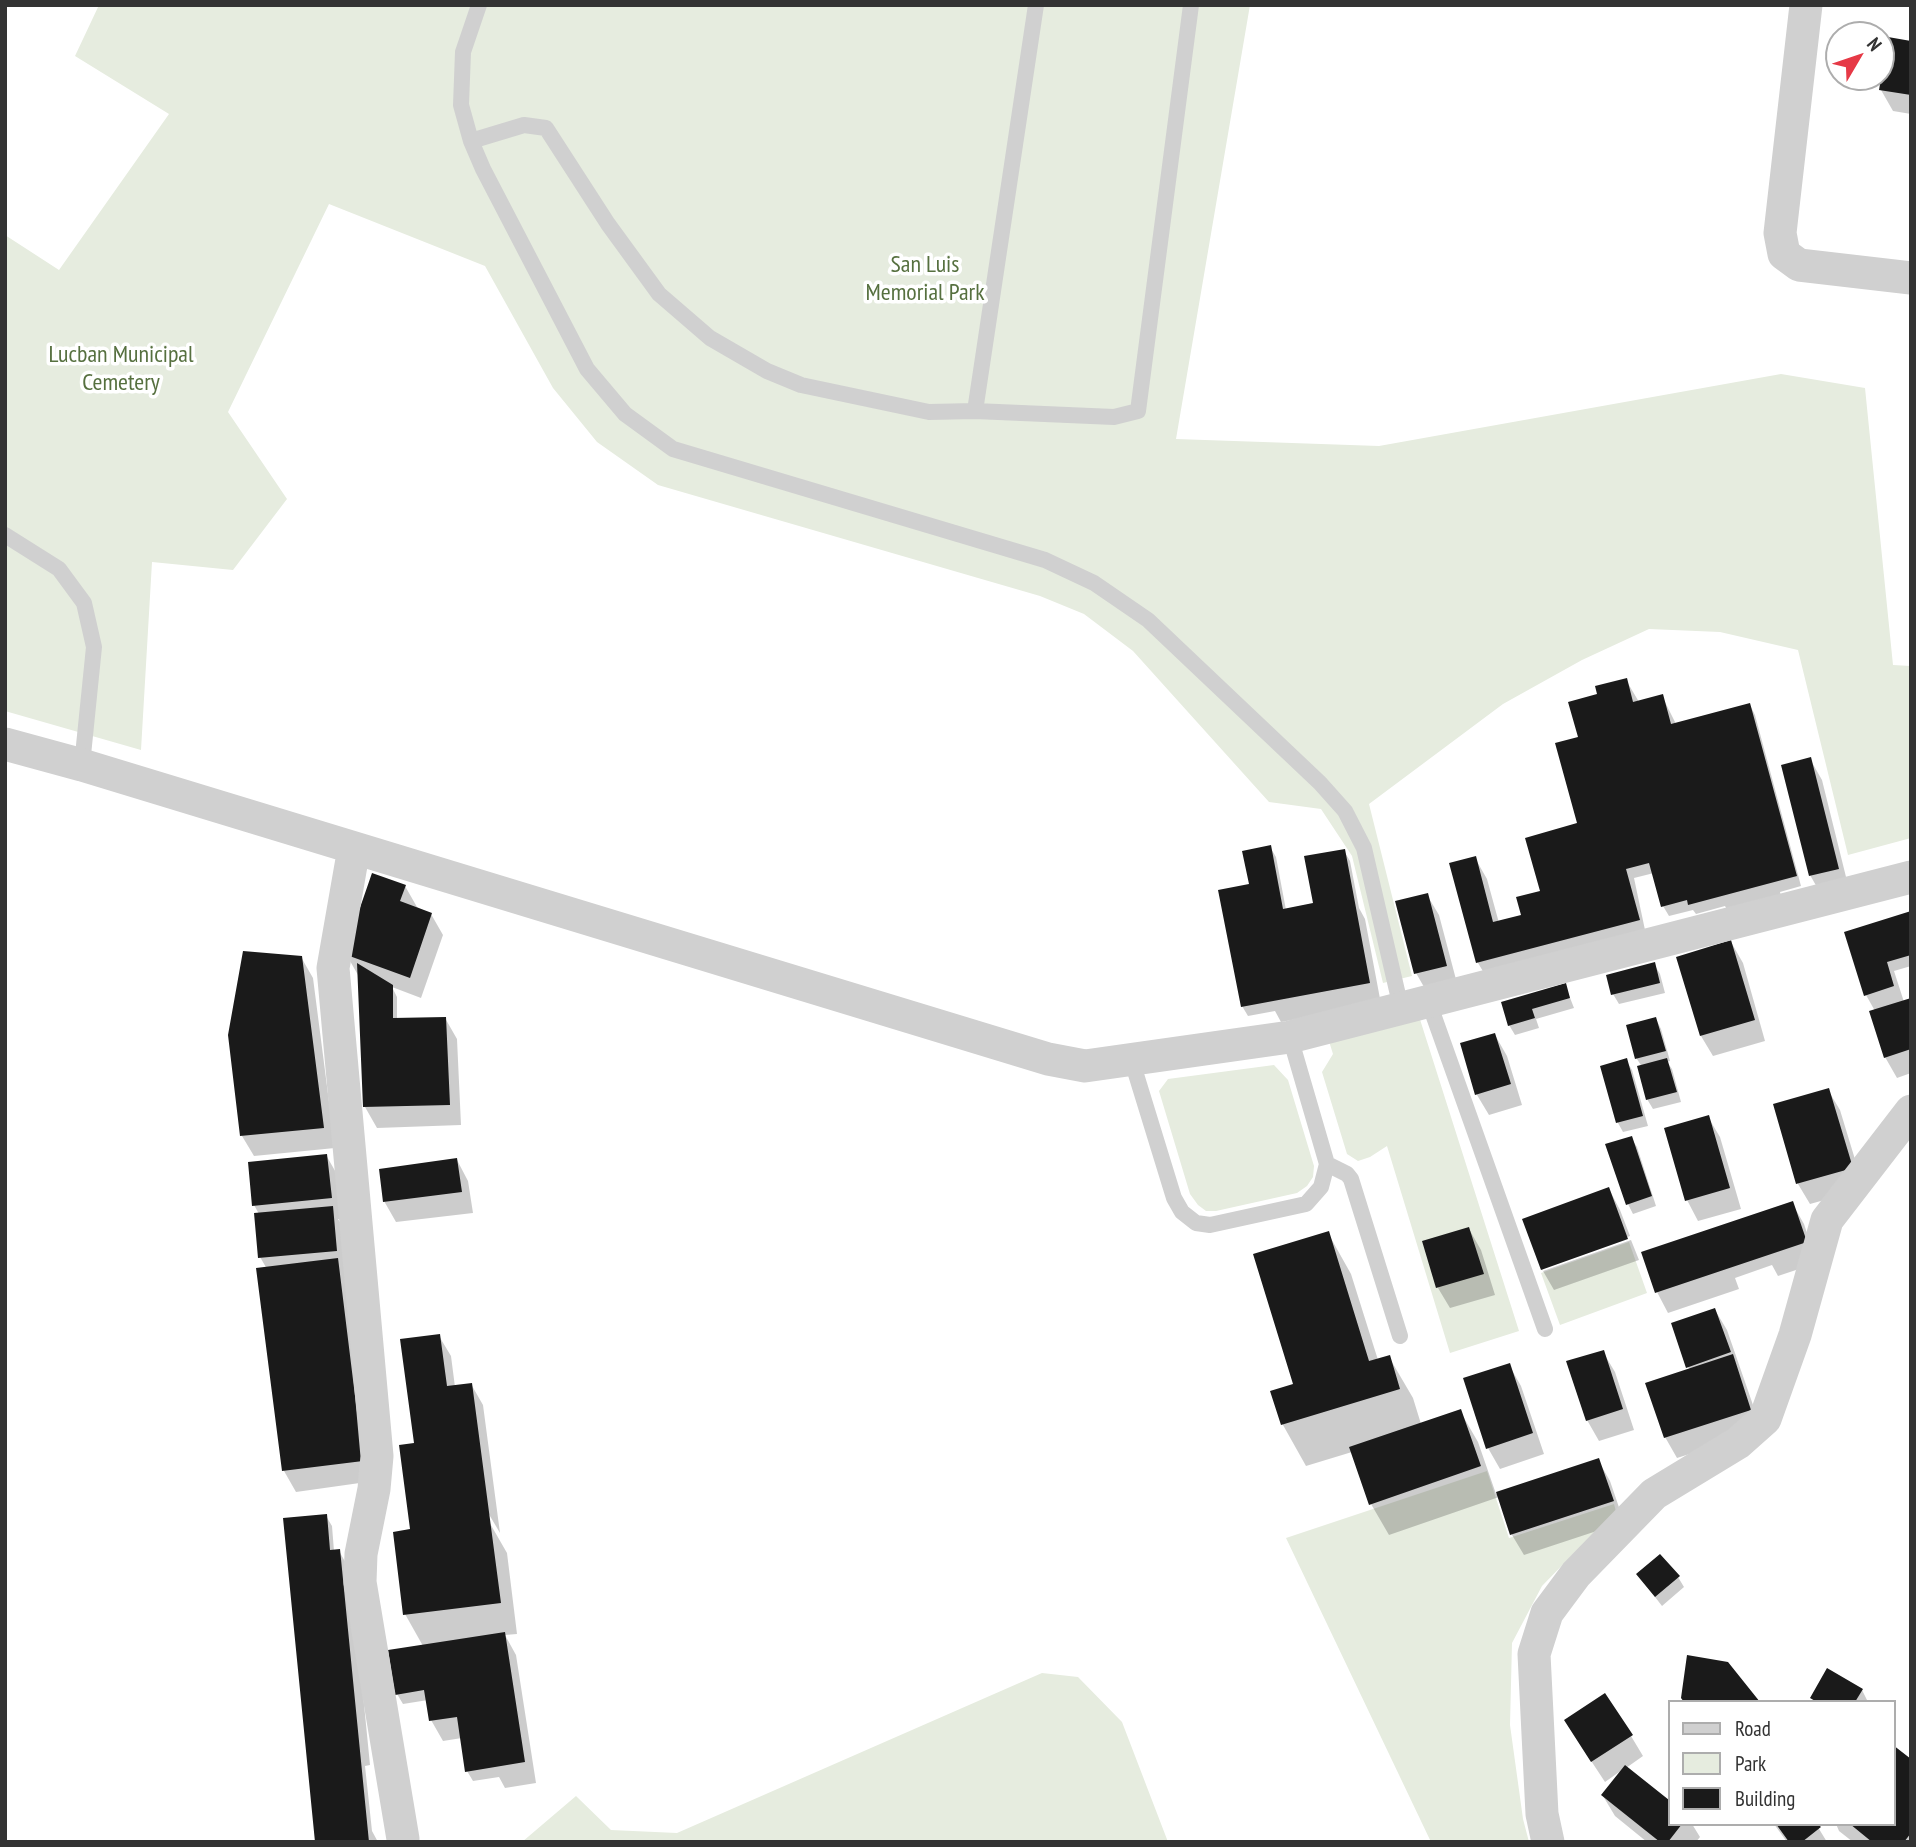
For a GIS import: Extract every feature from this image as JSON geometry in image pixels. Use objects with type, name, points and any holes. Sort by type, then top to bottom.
[{"type":"street","points":[[1805,5],[1780,233],[1784,254],[1798,265],[1911,278]]},
{"type":"street","points":[[5,744],[82,765],[1048,1059],[1085,1066],[1290,1037],[1911,877]]},
{"type":"street","points":[[354,848],[333,968],[377,1456],[374,1489],[361,1554],[360,1582],[403,1839]]},
{"type":"street","points":[[1548,1842],[1542,1814],[1534,1654],[1547,1613],[1576,1574],[1654,1494],[1738,1443],[1765,1419],[1794,1335],[1827,1220],[1911,1111]]},
{"type":"lane","points":[[479,5],[463,52],[461,105],[471,141],[587,369],[625,414],[673,449],[1045,560],[1094,583],[1158,630],[1320,783],[1345,811],[1364,848],[1414,1004],[1545,1329]]},
{"type":"lane","points":[[975,411],[1036,5]]},
{"type":"lane","points":[[471,141],[524,125],[546,128],[608,224],[659,294],[710,338],[766,370],[801,385],[929,412],[975,411],[1114,417],[1138,411],[1191,6],[1183,5]]},
{"type":"lane","points":[[5,535],[59,569],[84,603],[94,647],[82,765]]},
{"type":"lane","points":[[1131,1058],[1174,1198],[1182,1212],[1196,1223],[1210,1225],[1306,1204],[1321,1187],[1327,1164],[1290,1037]]},
{"type":"lane","points":[[1327,1164],[1351,1178],[1401,1336]]},
{"type":"green space","name":"San Luis Memorial Park","points":[[99,5],[1250,5],[1176,439],[1379,446],[1781,374],[1865,388],[1893,665],[1911,666],[1911,838],[1848,855],[1798,650],[1720,632],[1649,629],[1582,660],[1503,704],[1369,804],[1412,976],[1383,983],[1352,856],[1321,809],[1269,802],[1133,651],[1084,614],[1040,596],[658,485],[597,442],[553,388],[485,266],[329,204],[228,412],[287,499],[233,570],[152,562],[141,750],[5,711],[5,235],[59,270],[169,114],[75,56]]},
{"type":"green space","points":[[1417,1010],[1519,1331],[1450,1353],[1387,1146],[1358,1161],[1347,1154],[1322,1072],[1333,1054],[1328,1038]]},
{"type":"green space","points":[[1274,1065],[1288,1080],[1314,1166],[1313,1177],[1307,1186],[1297,1193],[1206,1211],[1190,1194],[1159,1091],[1168,1079]]},
{"type":"green space","points":[[1629,1242],[1647,1293],[1560,1325],[1541,1273]]},
{"type":"green space","points":[[1487,1471],[1509,1538],[1614,1504],[1618,1519],[1578,1549],[1542,1586],[1512,1643],[1510,1725],[1523,1819],[1529,1842],[1431,1842],[1286,1538]]},
{"type":"green space","points":[[1042,1673],[1078,1677],[1122,1722],[1168,1842],[522,1842],[576,1796],[611,1830],[677,1833]]},
{"type":"building","points":[[1895,38],[1911,41],[1911,95],[1885,91],[1895,91]]},
{"type":"building","points":[[1627,678],[1633,702],[1663,694],[1671,724],[1750,703],[1797,876],[1688,905],[1687,900],[1661,907],[1649,863],[1626,869],[1640,920],[1476,963],[1449,863],[1476,856],[1493,922],[1521,915],[1516,897],[1540,891],[1525,838],[1577,823],[1555,743],[1578,737],[1568,702],[1597,694],[1595,686]]},
{"type":"building","points":[[1811,757],[1839,869],[1809,876],[1781,765]]},
{"type":"building","points":[[1271,845],[1283,909],[1313,903],[1304,856],[1345,849],[1370,983],[1241,1007],[1218,890],[1249,884],[1242,851]]},
{"type":"building","points":[[372,873],[406,885],[400,901],[432,913],[410,978],[344,954]]},
{"type":"building","points":[[1428,893],[1447,966],[1414,974],[1395,901]]},
{"type":"building","points":[[1911,911],[1911,955],[1887,962],[1894,986],[1864,996],[1844,932]]},
{"type":"building","points":[[1731,940],[1755,1020],[1700,1036],[1676,957]]},
{"type":"building","points":[[243,951],[302,956],[324,1128],[240,1136],[228,1035]]},
{"type":"building","points":[[1655,962],[1660,983],[1611,995],[1606,975]]},
{"type":"building","points":[[357,963],[393,985],[393,1018],[446,1017],[450,1105],[363,1107]]},
{"type":"building","points":[[1566,983],[1570,998],[1532,1009],[1535,1018],[1508,1026],[1501,1002]]},
{"type":"building","points":[[1911,998],[1911,1049],[1884,1058],[1869,1011]]},
{"type":"building","points":[[1656,1017],[1666,1051],[1635,1059],[1626,1025]]},
{"type":"building","points":[[1495,1033],[1511,1084],[1475,1095],[1460,1043]]},
{"type":"building","points":[[1627,1058],[1643,1116],[1616,1123],[1600,1066]]},
{"type":"building","points":[[1667,1058],[1677,1092],[1646,1100],[1637,1066]]},
{"type":"building","points":[[1829,1088],[1853,1168],[1796,1184],[1773,1104]]},
{"type":"building","points":[[1709,1115],[1730,1188],[1685,1201],[1664,1128]]},
{"type":"building","points":[[1632,1136],[1652,1196],[1626,1205],[1605,1144]]},
{"type":"building","points":[[327,1154],[332,1198],[252,1206],[248,1162]]},
{"type":"building","points":[[457,1158],[462,1192],[383,1202],[379,1169]]},
{"type":"building","points":[[1609,1187],[1628,1239],[1541,1270],[1522,1219]]},
{"type":"building","points":[[1793,1201],[1807,1242],[1655,1293],[1641,1252]]},
{"type":"building","points":[[333,1206],[337,1251],[258,1258],[254,1213]]},
{"type":"building","points":[[1469,1227],[1484,1274],[1436,1288],[1422,1241]]},
{"type":"building","points":[[1329,1231],[1369,1361],[1390,1355],[1400,1389],[1281,1425],[1270,1391],[1293,1384],[1253,1254]]},
{"type":"building","points":[[338,1258],[363,1461],[282,1471],[256,1268]]},
{"type":"building","points":[[1715,1308],[1731,1352],[1686,1368],[1671,1323]]},
{"type":"building","points":[[440,1334],[447,1386],[472,1383],[501,1603],[403,1615],[393,1532],[410,1529],[399,1445],[414,1443],[400,1339]]},
{"type":"building","points":[[1604,1350],[1623,1409],[1586,1421],[1566,1361]]},
{"type":"building","points":[[1733,1354],[1751,1410],[1664,1438],[1645,1383]]},
{"type":"building","points":[[1510,1363],[1533,1433],[1486,1449],[1463,1378]]},
{"type":"building","points":[[1461,1409],[1481,1466],[1369,1505],[1349,1447]]},
{"type":"building","points":[[1599,1458],[1614,1501],[1510,1535],[1496,1492]]},
{"type":"building","points":[[327,1514],[330,1550],[340,1549],[369,1842],[315,1842],[283,1518]]},
{"type":"building","points":[[1660,1554],[1680,1576],[1655,1597],[1636,1574]]},
{"type":"building","points":[[505,1632],[525,1762],[465,1772],[457,1717],[429,1721],[424,1690],[395,1695],[388,1650]]},
{"type":"building","points":[[1687,1655],[1728,1662],[1758,1700],[1682,1700]]},
{"type":"building","points":[[1827,1668],[1863,1689],[1856,1700],[1810,1698]]},
{"type":"building","points":[[1605,1693],[1633,1735],[1591,1762],[1564,1720]]},
{"type":"building","points":[[1895,1747],[1911,1759],[1911,1833],[1904,1842],[1872,1842],[1852,1826],[1895,1826]]},
{"type":"building","points":[[1625,1765],[1668,1799],[1668,1826],[1680,1826],[1668,1842],[1660,1842],[1601,1795]]},
{"type":"building","points":[[1777,1826],[1821,1827],[1802,1842],[1789,1842]]},
{"type":"park label","name":"Lucban Municipal Cemetery","points":[[121,369]]}]
